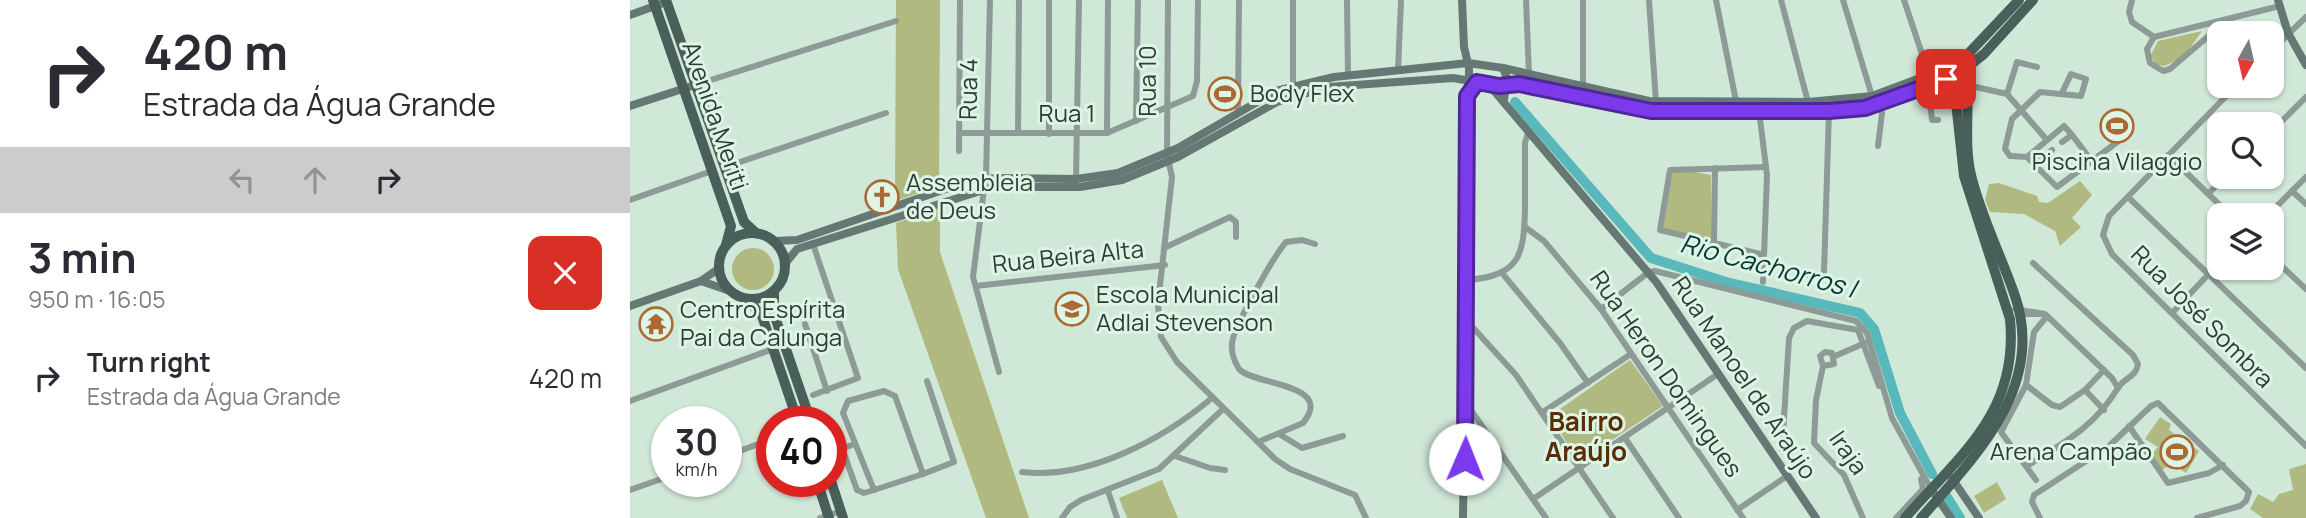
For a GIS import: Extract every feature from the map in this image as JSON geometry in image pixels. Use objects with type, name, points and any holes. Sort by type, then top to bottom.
[{"type":"main road","points":[[1462,0],[1464,47],[1473,81],[1468,91],[1468,280],[1463,518]]},
{"type":"main road","points":[[1905,518],[1931,489],[1950,475],[1994,429],[2011,402],[2018,383],[2023,311],[2008,278],[1971,176],[1964,64],[2019,0]]},
{"type":"main road","points":[[784,265],[793,251],[984,189],[1102,185],[1168,158],[1267,107],[1303,93],[1345,85],[1447,78],[1488,85],[1519,84],[1583,93],[1651,111],[1829,111],[1879,104],[1952,76],[2033,0]]},
{"type":"main road","points":[[630,15],[654,3],[668,1]]},
{"type":"main road","name":"Avenida Meriti","points":[[668,1],[744,222],[756,233]]},
{"type":"main road","name":"Avenida Meriti","points":[[654,3],[731,226],[726,245]]},
{"type":"main road","points":[[2279,3],[2288,33],[2306,65]]},
{"type":"main road","points":[[1464,47],[1458,64],[1460,73],[1473,81]]},
{"type":"main road","points":[[630,306],[701,281],[718,269],[726,245],[740,235],[756,233],[775,241],[797,240],[964,183],[986,178],[1076,179],[1118,173],[1168,158],[1238,111],[1293,84],[1468,63],[1528,74],[1583,93]]},
{"type":"main road","points":[[1503,68],[1506,86],[1504,100]]},
{"type":"main road","points":[[1616,100],[1808,102],[1872,96],[1929,75],[1952,76]]},
{"type":"main road","points":[[1921,518],[1937,499],[2001,398],[2010,360],[2007,310],[1964,176],[1952,76]]},
{"type":"main road","points":[[630,106],[695,85]]},
{"type":"main road","name":"Rua Manoel de Araújo","points":[[1488,85],[1504,100],[1528,133],[1648,272],[1815,518]]},
{"type":"main road","points":[[775,241],[784,256],[784,265],[783,278],[774,292],[774,314],[806,406]]},
{"type":"main road","points":[[718,269],[727,290]]},
{"type":"main road","points":[[701,281],[749,300],[760,312],[793,406]]},
{"type":"main road","points":[[749,300],[774,292]]},
{"type":"main road","points":[[1950,475],[1979,518]]},
{"type":"main road","points":[[1931,489],[1951,518]]},
{"type":"main road","points":[[821,497],[825,517]]},
{"type":"main road","points":[[836,497],[842,515]]},
{"type":"street","points":[[959,151],[960,0]]},
{"type":"street","name":"Rua 4","points":[[986,178],[990,0]]},
{"type":"street","points":[[1018,134],[1019,0]]},
{"type":"street","points":[[1049,0],[1049,134]]},
{"type":"street","points":[[1076,179],[1079,0]]},
{"type":"street","points":[[1107,133],[1108,0]]},
{"type":"street","points":[[1136,121],[1138,0]]},
{"type":"street","name":"Rua 10","points":[[1168,0],[1168,158],[1172,180],[1165,265],[1158,304],[1161,337],[1177,362],[1258,442],[1290,469],[1355,495],[1367,518]]},
{"type":"street","name":"Rua 1","points":[[959,133],[1107,133],[1193,96],[1198,81],[1198,0]]},
{"type":"street","points":[[1238,111],[1239,0]]},
{"type":"street","points":[[1293,0],[1293,84]]},
{"type":"street","points":[[1347,0],[1348,76]]},
{"type":"street","points":[[1398,71],[1401,0]]},
{"type":"street","points":[[1526,0],[1528,74]]},
{"type":"street","points":[[1583,0],[1583,93]]},
{"type":"street","points":[[1649,0],[1656,102]]},
{"type":"street","points":[[1716,0],[1737,101]]},
{"type":"street","points":[[1781,0],[1808,102]]},
{"type":"street","points":[[1843,0],[1872,96]]},
{"type":"street","points":[[1904,0],[1929,75]]},
{"type":"street","points":[[2132,0],[2129,12],[2132,22],[2154,37],[2207,25]]},
{"type":"street","points":[[2225,21],[2279,3]]},
{"type":"street","points":[[2284,37],[2306,17]]},
{"type":"street","points":[[695,85],[896,21]]},
{"type":"street","points":[[2154,37],[2147,49],[2150,62],[2163,71],[2170,69],[2207,37]]},
{"type":"street","points":[[2007,94],[2017,62],[2037,66]]},
{"type":"street","points":[[1967,85],[2007,94],[2046,139]]},
{"type":"street","points":[[2062,93],[2040,92],[2010,122],[2005,149],[2010,156],[2026,158],[2057,187],[2120,140]]},
{"type":"street","points":[[2284,119],[2306,97]]},
{"type":"street","name":"Rua José Sombra","points":[[2224,98],[2106,220],[2103,235],[2112,254],[2306,446]]},
{"type":"street","points":[[1930,102],[1932,120],[1938,120]]},
{"type":"street","points":[[1878,146],[1882,113],[1879,104]]},
{"type":"street","points":[[1759,111],[1766,167],[1763,282]]},
{"type":"street","points":[[1797,274],[1821,275],[1824,272],[1829,111]]},
{"type":"street","points":[[724,167],[886,113]]},
{"type":"street","points":[[2026,158],[2064,126],[2092,161]]},
{"type":"street","points":[[1468,280],[1502,273],[1520,256],[1525,226],[1525,143],[1528,133]]},
{"type":"street","points":[[2062,142],[2072,135]]},
{"type":"street","points":[[2034,164],[2052,150]]},
{"type":"street","points":[[2168,155],[2219,203]]},
{"type":"street","points":[[1764,255],[1660,230],[1667,174],[1670,170],[1678,167],[1766,167]]},
{"type":"street","points":[[1714,243],[1715,168]]},
{"type":"street","points":[[630,200],[712,171]]},
{"type":"street","points":[[2280,203],[2306,177]]},
{"type":"street","points":[[984,189],[973,277],[999,372]]},
{"type":"street","points":[[2209,193],[2213,189]]},
{"type":"street","points":[[2292,191],[2306,204]]},
{"type":"street","points":[[2128,197],[2207,270]]},
{"type":"street","points":[[1166,247],[1230,217],[1236,222],[1236,237]]},
{"type":"street","name":"Rua Heron Domingues","points":[[1525,226],[1543,240],[1601,309],[1743,518]]},
{"type":"street","points":[[1258,442],[1303,424],[1310,410],[1308,402],[1293,386],[1262,381],[1242,372],[1233,357],[1232,342],[1282,248],[1292,240],[1315,244]]},
{"type":"street","points":[[813,244],[858,378],[813,396]]},
{"type":"street","points":[[2027,466],[2072,438],[2104,410],[2118,388],[2136,373],[2137,360],[2033,263]]},
{"type":"street","name":"Rua Beira Alta","points":[[976,286],[1165,265]]},
{"type":"street","points":[[2284,268],[2306,289]]},
{"type":"street","points":[[1601,309],[1648,272],[1670,273],[1849,318],[1862,325],[1876,360],[1892,418],[1931,489]]},
{"type":"street","points":[[1502,273],[1588,383]]},
{"type":"street","points":[[2172,313],[2207,274]]},
{"type":"street","points":[[2217,280],[2306,368]]},
{"type":"street","points":[[2007,310],[2046,315],[2104,370],[2118,388]]},
{"type":"street","points":[[2036,480],[2001,432],[2026,385],[2034,332],[2046,315]]},
{"type":"street","points":[[1467,321],[1516,375],[1613,518]]},
{"type":"street","points":[[1782,449],[1789,338],[1794,328],[1807,321],[1854,328],[1860,332],[1865,343],[1891,420],[1924,484],[1896,518]]},
{"type":"street","points":[[805,324],[827,391]]},
{"type":"street","points":[[1835,356],[1865,343]]},
{"type":"street","points":[[630,401],[773,349]]},
{"type":"street","points":[[1829,352],[1835,356],[1834,364],[1823,366],[1819,360],[1822,354],[1829,352]]},
{"type":"street","points":[[1543,412],[1631,354]]},
{"type":"street","name":"Iraja","points":[[1823,366],[1816,400],[1814,443],[1846,479],[1863,518]]},
{"type":"street","points":[[2026,385],[2056,407],[2064,406],[2085,390],[2104,370]]},
{"type":"street","points":[[1533,499],[1718,374]]},
{"type":"street","points":[[847,462],[857,490],[864,493],[954,462],[927,381]]},
{"type":"street","points":[[2085,390],[2104,410]]},
{"type":"street","points":[[874,491],[855,444],[844,406],[848,401],[891,391],[923,474]]},
{"type":"street","points":[[1022,471],[1049,474],[1096,462],[1181,423],[1212,398]]},
{"type":"street","points":[[1466,403],[1546,518]]},
{"type":"street","points":[[2040,518],[2032,502],[2034,495],[2109,446],[2151,405],[2161,404],[2248,489],[2248,498],[2240,506],[2197,518]]},
{"type":"street","points":[[1062,518],[1070,507],[1081,500],[1147,475],[1175,456],[1223,409]]},
{"type":"street","points":[[2129,426],[2166,482],[2213,471],[2223,465]]},
{"type":"street","points":[[1279,434],[1302,448],[1343,436]]},
{"type":"street","points":[[1625,439],[1679,518]]},
{"type":"street","points":[[847,446],[855,444]]},
{"type":"street","points":[[1175,456],[1210,468],[1225,470]]},
{"type":"street","points":[[1737,510],[1787,476]]},
{"type":"street","points":[[630,490],[651,483]]},
{"type":"street","points":[[1108,491],[1117,518]]},
{"type":"street","points":[[825,517],[842,515]]},
{"type":"green space","points":[[896,0],[940,0],[939,186],[895,201]]},
{"type":"green space","points":[[2202,31],[2183,58],[2164,66],[2155,64],[2151,55],[2158,41]]},
{"type":"green space","points":[[1673,168],[1711,175],[1712,240],[1663,229]]},
{"type":"green space","points":[[2080,181],[2092,195],[2072,218],[2081,227],[2060,246],[2055,231],[2024,214],[1990,212],[1985,200],[1989,184],[1999,183],[2037,196],[2039,202],[2048,203]]},
{"type":"green space","points":[[940,208],[940,252],[1029,518],[986,518],[898,269],[896,223]]},
{"type":"green space","points":[[753,248],[767,255],[774,269],[767,283],[753,290],[739,283],[732,269],[739,255]]},
{"type":"green space","points":[[1630,360],[1663,406],[1579,462],[1550,416]]},
{"type":"green space","name":"Arena Campão","points":[[2160,417],[2171,424],[2169,430],[2199,451],[2186,473],[2171,464],[2162,470],[2152,454],[2158,447],[2145,439]]},
{"type":"green space","points":[[2306,464],[2306,518],[2263,518],[2250,509],[2258,494],[2273,502],[2279,494],[2293,490],[2289,469]]},
{"type":"green space","points":[[1162,480],[1178,518],[1127,518],[1119,498]]},
{"type":"green space","points":[[1997,482],[2006,499],[1984,513],[1974,496]]},
{"type":"waterway","name":"Rio Cachorros I","points":[[1515,102],[1651,258],[1726,282],[1860,313],[1874,329],[1900,413],[1932,474]]},
{"type":"waterway","name":"Rio Cachorros I","points":[[1945,494],[1960,518]]},
{"type":"place","name":"Body Flex","points":[[1225,94]]},
{"type":"place","name":"Piscina Vilaggio","points":[[2117,126]]},
{"type":"place","name":"Assembleia de Deus","points":[[882,197]]},
{"type":"place","name":"Escola Municipal Adlai Stevenson","points":[[1072,309]]},
{"type":"place","name":"Centro Espírita Pai da Calunga","points":[[656,324]]},
{"type":"place","name":"Arena Campão","points":[[2177,452]]},
{"type":"district","name":"Bairro Araújo","points":[[1586,436]]},
{"type":"route","points":[[1465,459],[1467,96],[1477,82],[1499,86],[1519,84],[1640,110],[1663,112],[1829,111],[1865,108],[1946,79]]}]
